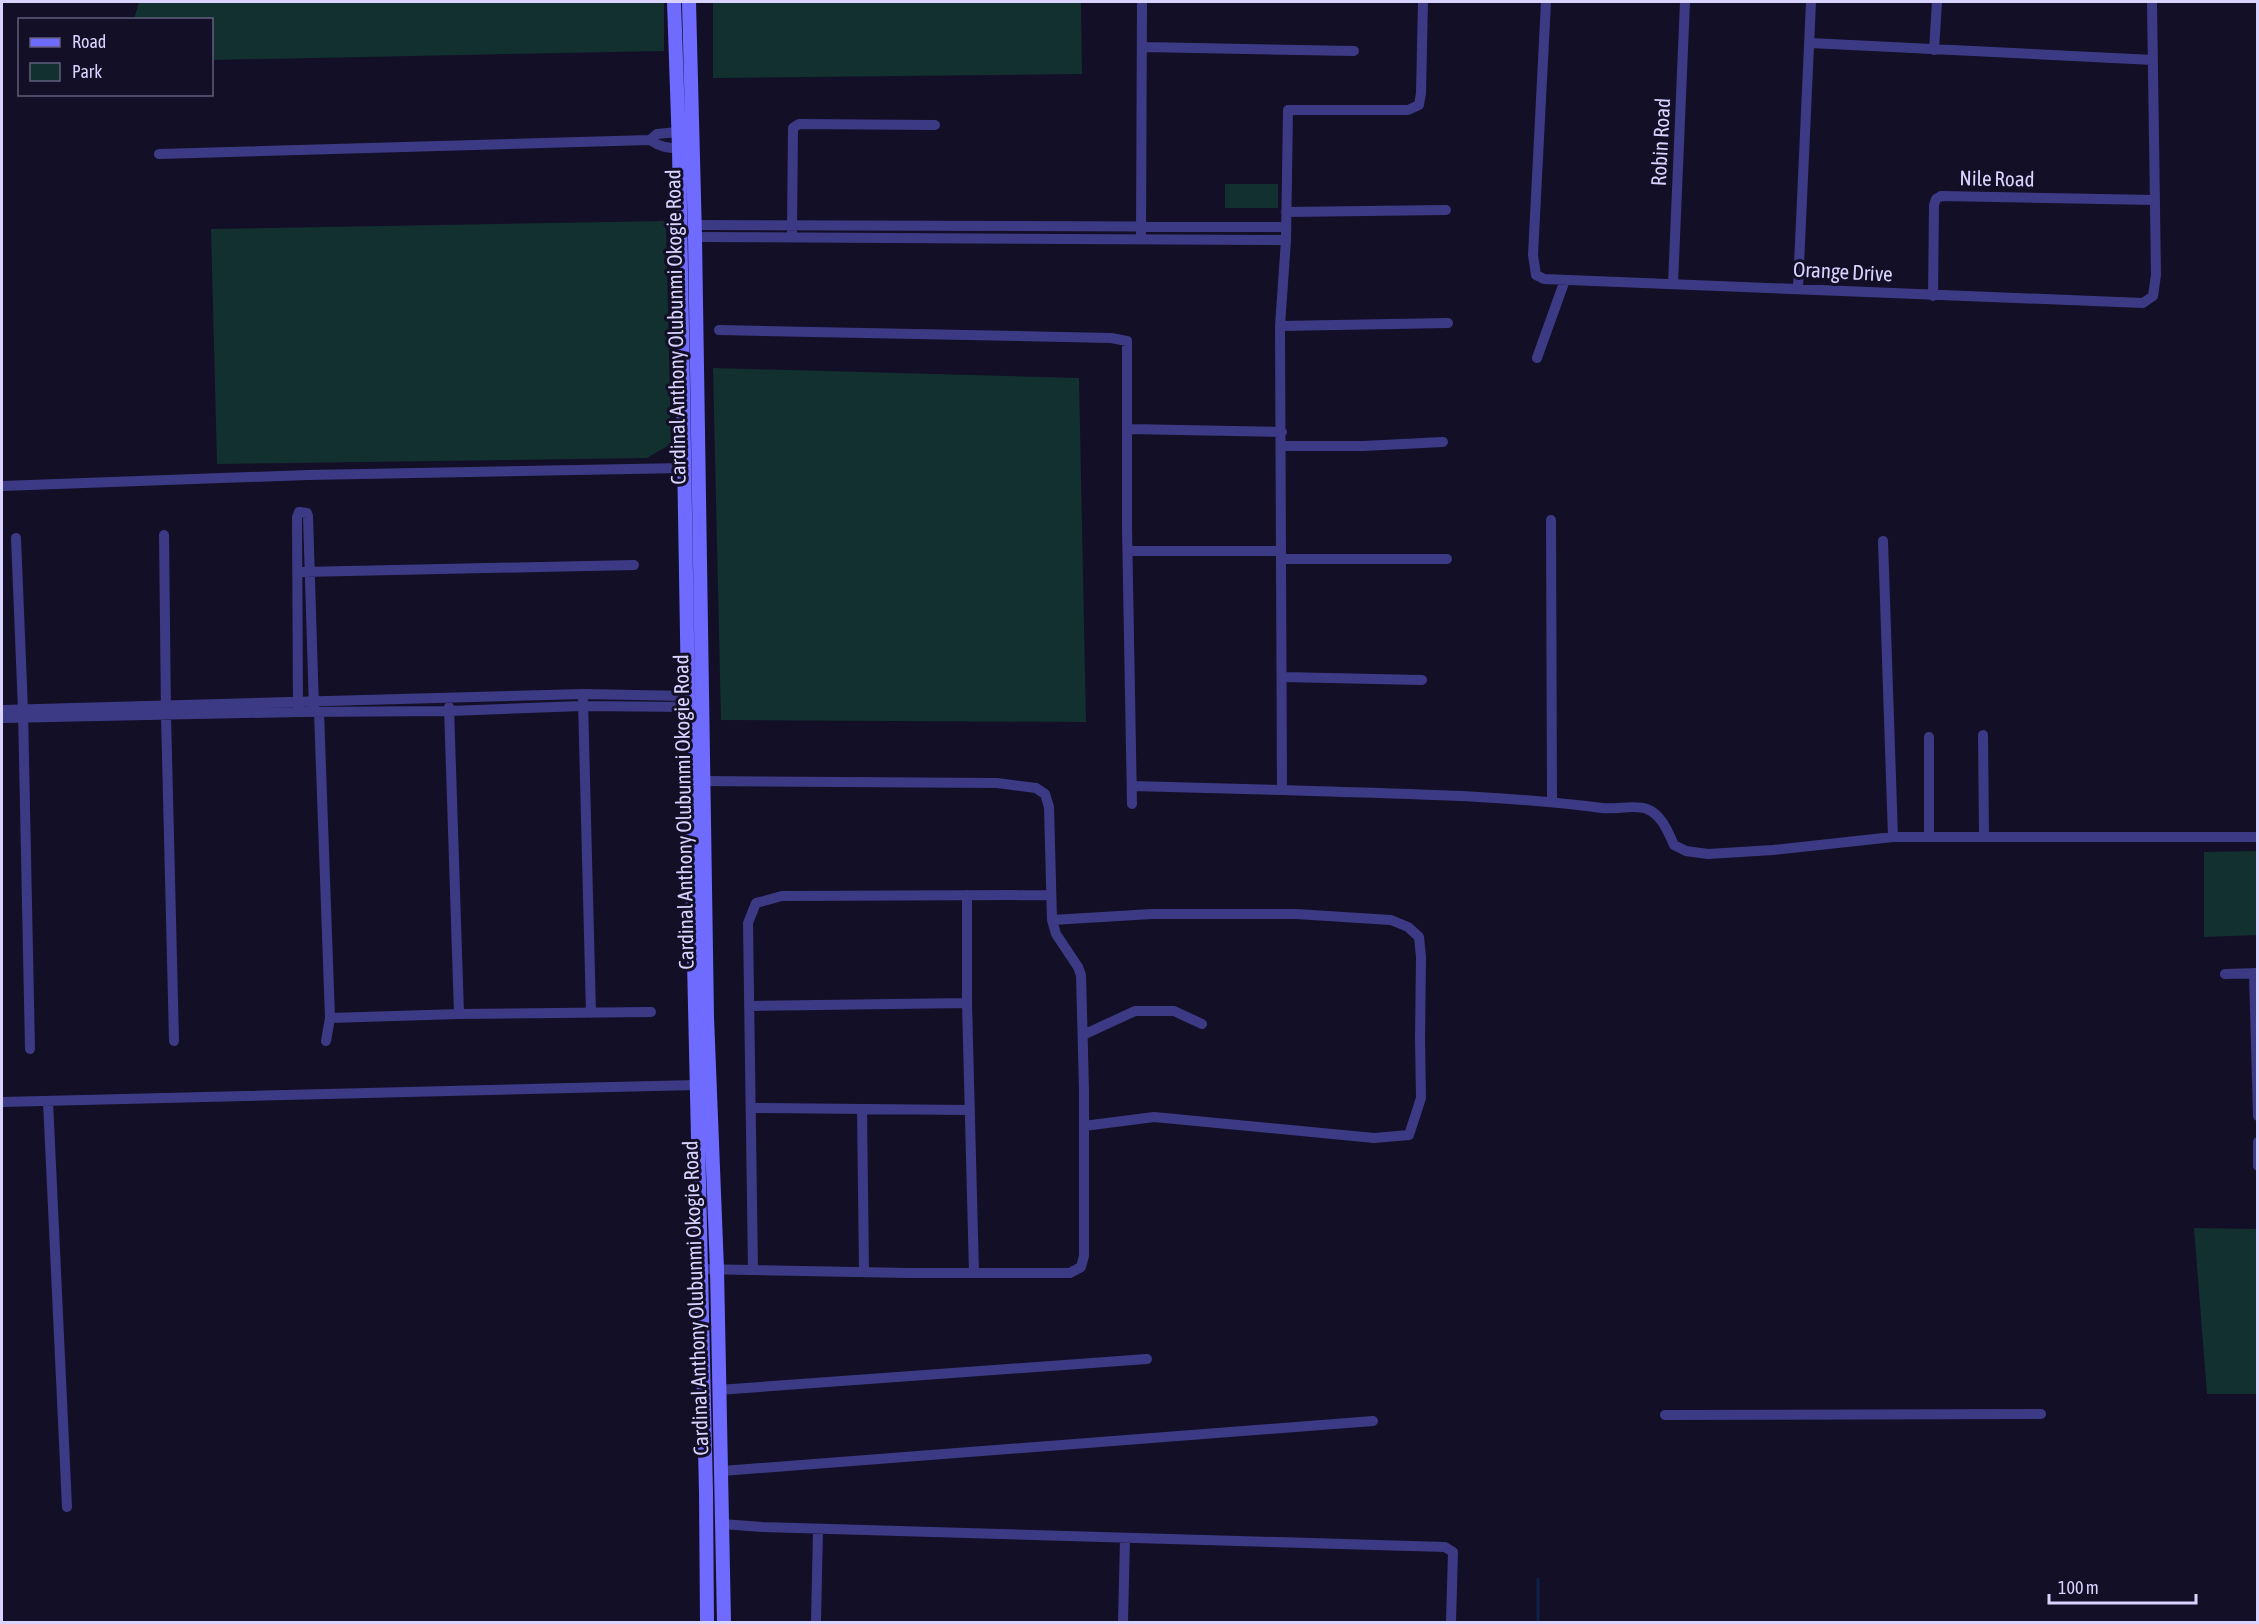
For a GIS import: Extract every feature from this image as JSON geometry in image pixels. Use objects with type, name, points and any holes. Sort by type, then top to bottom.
[{"type":"street","name":"Cardinal Anthony Olubunmi Okogie Road","points":[[674,2],[685,468],[704,781],[707,1017],[717,1269],[724,1623]]},
{"type":"street","name":"Cardinal Anthony Olubunmi Okogie Road","points":[[689,2],[695,231],[694,624],[688,702],[707,1623]]},
{"type":"street","points":[[1141,234],[1143,2]]},
{"type":"street","points":[[1282,790],[1280,326],[1286,240],[1288,110],[1408,110],[1419,105],[1422,93],[1423,2]]},
{"type":"street","name":"Orange Drive","points":[[1546,2],[1533,255],[1536,275],[1544,279],[2143,303],[2155,291],[2155,200]]},
{"type":"street","name":"Robin Road","points":[[1672,284],[1686,2]]},
{"type":"street","points":[[1798,288],[1812,2]]},
{"type":"street","points":[[1934,50],[1937,2]]},
{"type":"street","points":[[2152,2],[2155,200]]},
{"type":"street","points":[[1810,43],[2153,60]]},
{"type":"street","points":[[1143,47],[1354,51]]},
{"type":"street","points":[[792,238],[793,128],[799,124],[935,124]]},
{"type":"street","points":[[159,154],[650,140],[657,134],[678,132]]},
{"type":"street","points":[[650,140],[657,146],[679,148]]},
{"type":"street","name":"Nile Road","points":[[1933,296],[1934,205],[1936,199],[1941,196],[2155,200]]},
{"type":"street","points":[[1286,212],[1446,210]]},
{"type":"street","points":[[695,231],[792,226],[1141,234],[1286,240]]},
{"type":"street","points":[[695,231],[792,238],[1141,234],[1286,227]]},
{"type":"street","points":[[1537,358],[1565,279]]},
{"type":"street","points":[[1280,326],[1448,323]]},
{"type":"street","points":[[719,330],[1111,338],[1127,341],[1132,804]]},
{"type":"street","points":[[1128,429],[1282,432]]},
{"type":"street","points":[[1282,446],[1363,446],[1443,442]]},
{"type":"street","points":[[2,486],[308,475],[685,468]]},
{"type":"street","points":[[298,707],[297,517],[299,512],[303,511],[308,516],[330,1018],[326,1041]]},
{"type":"street","points":[[1551,520],[1552,801]]},
{"type":"street","points":[[164,535],[174,1041]]},
{"type":"street","points":[[16,538],[23,714],[30,1049]]},
{"type":"street","points":[[1883,541],[1893,837]]},
{"type":"street","points":[[1128,551],[1447,559]]},
{"type":"street","points":[[296,572],[634,565]]},
{"type":"street","points":[[1282,677],[1422,680]]},
{"type":"street","points":[[316,709],[448,698],[583,694],[688,702]]},
{"type":"street","points":[[583,694],[591,1013]]},
{"type":"street","points":[[448,698],[459,1014]]},
{"type":"street","points":[[2,718],[23,714],[166,710],[298,707],[449,711],[688,702]]},
{"type":"street","points":[[2,710],[23,714]]},
{"type":"street","points":[[1983,735],[1984,836]]},
{"type":"street","points":[[1929,737],[1929,837]]},
{"type":"street","points":[[700,1269],[1070,1273],[1081,1268],[1084,1256],[1081,975],[1056,934],[1052,920],[1049,807],[1045,794],[1036,788],[997,783],[704,781]]},
{"type":"street","points":[[1132,786],[1552,801],[1608,809],[1645,808],[1662,821],[1674,845],[1697,854],[1773,850],[1893,837],[2258,837]]},
{"type":"street","points":[[967,895],[967,1003],[974,1273]]},
{"type":"street","points":[[753,1270],[748,923],[756,903],[782,896],[1051,895]]},
{"type":"street","points":[[1052,920],[1152,914],[1296,914],[1391,920],[1408,927],[1419,937],[1422,957],[1420,1039],[1422,1098],[1409,1135],[1374,1138],[1154,1117],[1084,1126]]},
{"type":"street","points":[[2225,974],[2256,973],[2258,1116]]},
{"type":"street","points":[[749,1006],[967,1003]]},
{"type":"street","points":[[1083,1035],[1135,1011],[1174,1011],[1202,1024]]},
{"type":"street","points":[[330,1018],[651,1012]]},
{"type":"street","points":[[2,1102],[696,1085]]},
{"type":"street","points":[[48,1101],[67,1507]]},
{"type":"street","points":[[751,1108],[970,1110]]},
{"type":"street","points":[[862,1109],[864,1271]]},
{"type":"street","points":[[2258,1142],[2258,1166]]},
{"type":"street","points":[[718,1390],[1147,1359]]},
{"type":"street","points":[[1665,1415],[2041,1414]]},
{"type":"street","points":[[722,1471],[1373,1420]]},
{"type":"street","points":[[722,1524],[818,1529],[1445,1547],[1453,1552],[1451,1623]]},
{"type":"street","points":[[816,1623],[818,1529]]},
{"type":"street","points":[[1123,1623],[1125,1538]]},
{"type":"green space","points":[[139,2],[664,2],[664,51],[213,60],[213,18],[134,18]]},
{"type":"green space","points":[[713,2],[1081,2],[1082,74],[713,78]]},
{"type":"green space","points":[[1225,184],[1278,184],[1278,208],[1225,208]]},
{"type":"green space","points":[[666,221],[671,444],[647,458],[217,464],[211,229]]},
{"type":"green space","points":[[713,368],[1079,378],[1086,722],[721,720]]},
{"type":"green space","points":[[2257,851],[2257,935],[2204,937],[2204,852]]},
{"type":"green space","points":[[2194,1228],[2257,1229],[2257,1394],[2207,1394]]},
{"type":"waterway","points":[[1538,1579],[1538,1622]]}]
